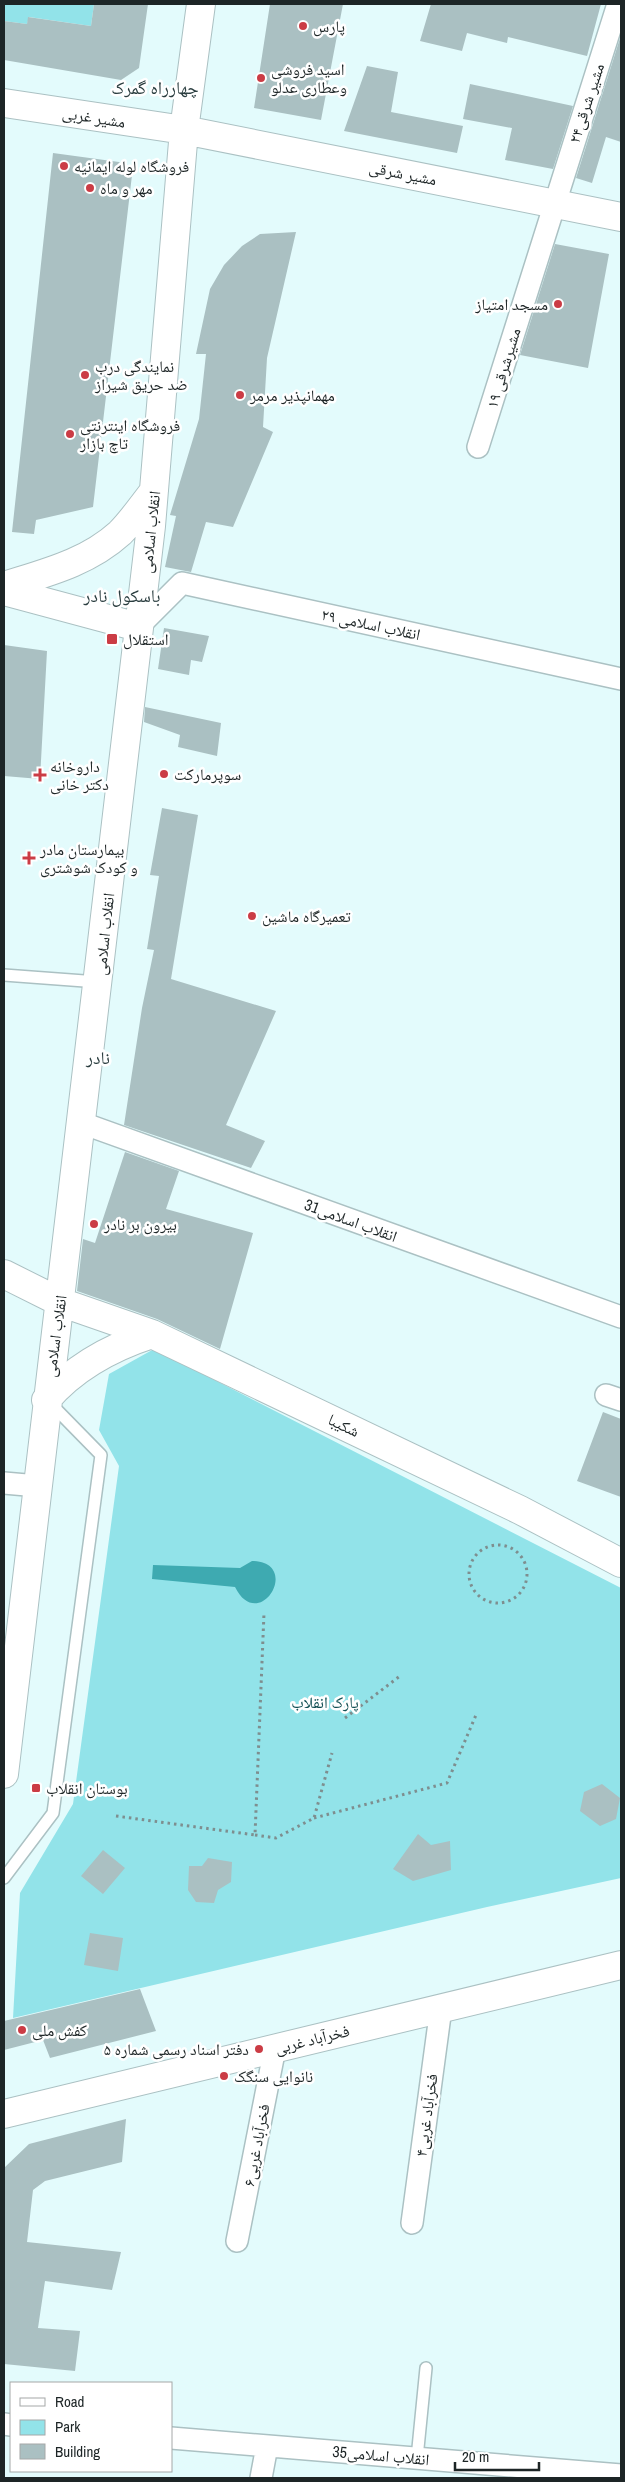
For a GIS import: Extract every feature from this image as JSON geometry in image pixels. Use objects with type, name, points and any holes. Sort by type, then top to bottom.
[{"type":"main road","name":"انقلاب اسلامی","points":[[4,1774],[8,1695],[38,1486],[46,1400],[82,1123],[154,491],[184,130],[201,4]]},
{"type":"main road","name":"مشیر غربی","points":[[4,103],[184,130]]},
{"type":"main road","name":"مشیر شرقی","points":[[184,130],[555,202],[621,217]]},
{"type":"main road","points":[[4,586],[70,565],[99,550],[121,532],[154,491]]},
{"type":"main road","points":[[4,591],[138,627]]},
{"type":"main road","name":"شکیبا","points":[[4,1274],[60,1302],[152,1334],[520,1510],[621,1563]]},
{"type":"main road","points":[[46,1400],[58,1387],[101,1355],[124,1343],[152,1334]]},
{"type":"main road","name":"فخرآباد غربی","points":[[4,2114],[621,1965]]},
{"type":"street","name":"مشیر شرقی۲۴","points":[[555,202],[618,4]]},
{"type":"street","name":"مشیرشرقی ۱۹","points":[[478,447],[555,202]]},
{"type":"street","name":"انقلاب اسلامی ۲۹","points":[[138,627],[182,583],[621,679]]},
{"type":"street","name":"31انقلاب اسلامی","points":[[82,1123],[621,1317]]},
{"type":"street","points":[[4,1483],[38,1486]]},
{"type":"street","name":"۴فخرآباد غربی","points":[[412,2222],[441,2008]]},
{"type":"street","name":"۶فخرآباد غربی","points":[[237,2241],[275,2048]]},
{"type":"street","name":"35انقلاب اسلامی","points":[[172,2438],[417,2458],[526,2473],[621,2475]]},
{"type":"street","points":[[261,2478],[267,2446]]},
{"type":"lane","points":[[4,975],[98,982]]},
{"type":"lane","points":[[4,1878],[53,1813],[100,1455],[46,1400]]},
{"type":"lane","points":[[417,2458],[426,2368]]},
{"type":"path","points":[[495,1544],[503,1544],[510,1546],[522,1556],[528,1571],[527,1581],[516,1597],[508,1602],[488,1602],[474,1591],[470,1583],[469,1568],[471,1561],[481,1550],[495,1544]]},
{"type":"path","points":[[255,1835],[264,1613]]},
{"type":"path","points":[[345,1718],[400,1676]]},
{"type":"path","points":[[116,1816],[276,1838],[314,1818],[447,1783],[476,1715]]},
{"type":"path","points":[[314,1818],[332,1753]]},
{"type":"green space","points":[[4,4],[94,4],[91,26],[29,17],[27,24],[4,21]]},
{"type":"green space","name":"پارک انقلاب","points":[[154,1349],[621,1588],[621,1878],[487,1907],[13,2018],[20,1893],[73,1804],[119,1466],[99,1430],[109,1374]]},
{"type":"shaded area","points":[[252,1561],[267,1564],[274,1572],[275,1582],[272,1592],[264,1600],[255,1603],[245,1600],[235,1587],[152,1579],[153,1565],[240,1568]]},
{"type":"building","points":[[94,4],[148,4],[139,68],[121,80],[4,60],[4,21],[27,24],[28,17],[91,26]]},
{"type":"building","points":[[270,4],[343,4],[321,120],[254,108]]},
{"type":"building","points":[[431,4],[601,4],[587,56],[508,37],[507,43],[467,33],[462,51],[420,41]]},
{"type":"building","points":[[621,35],[621,142],[606,137],[592,183],[576,178]]},
{"type":"building","points":[[367,66],[398,72],[391,112],[463,126],[457,153],[344,131]]},
{"type":"building","points":[[470,84],[573,106],[553,169],[505,160],[512,128],[463,119]]},
{"type":"building","points":[[53,153],[119,162],[132,175],[93,507],[36,520],[34,534],[12,532]]},
{"type":"building","points":[[296,232],[267,358],[263,427],[273,432],[233,527],[206,522],[191,572],[165,567],[176,516],[170,515],[199,419],[206,354],[196,354],[210,289],[224,265],[242,246],[260,234]]},
{"type":"building","name":"مسجد امتیاز","points":[[555,244],[609,254],[588,368],[520,355]]},
{"type":"building","points":[[164,628],[209,636],[202,662],[191,660],[189,675],[158,669]]},
{"type":"building","points":[[4,645],[47,651],[40,779],[4,776]]},
{"type":"building","points":[[145,707],[221,723],[217,756],[178,747],[180,735],[144,722]]},
{"type":"building","points":[[162,808],[198,815],[171,979],[276,1011],[226,1125],[265,1141],[251,1168],[124,1125],[142,1008],[154,950],[147,949],[159,876],[150,875]]},
{"type":"building","points":[[125,1152],[179,1171],[166,1209],[253,1233],[220,1349],[157,1319],[77,1291],[83,1239],[95,1243]]},
{"type":"building","points":[[603,1412],[621,1419],[621,1497],[577,1481]]},
{"type":"building","points":[[602,1784],[620,1798],[616,1819],[600,1826],[580,1811],[584,1792]]},
{"type":"building","points":[[418,1834],[431,1845],[450,1841],[451,1870],[413,1881],[393,1869]]},
{"type":"building","points":[[103,1850],[125,1868],[103,1894],[81,1876]]},
{"type":"building","points":[[208,1858],[232,1862],[231,1882],[218,1890],[214,1903],[196,1902],[188,1890],[189,1866],[202,1866]]},
{"type":"building","points":[[90,1933],[123,1938],[118,1971],[84,1965]]},
{"type":"building","points":[[140,1989],[156,2031],[50,2058],[43,2040],[4,2050],[4,2021]]},
{"type":"building","points":[[126,2119],[122,2162],[45,2181],[33,2190],[27,2242],[121,2252],[112,2290],[45,2281],[38,2328],[80,2331],[75,2371],[4,2364],[4,2168],[29,2144]]},
{"type":"place","name":"پارس","points":[[303,26]]},
{"type":"place","name":"اسید فروشی وعطاری عدلو","points":[[261,78]]},
{"type":"place","name":"فروشگاه لوله ایمانیه","points":[[64,166]]},
{"type":"place","name":"مهر و ماه","points":[[90,188]]},
{"type":"place","name":"مسجد امتیاز","points":[[558,304]]},
{"type":"place","name":"نمایندگی درب ضد حریق شیراز","points":[[85,375]]},
{"type":"place","name":"مهمانپذیر مرمر","points":[[240,395]]},
{"type":"place","name":"فروشگاه اینترنتی تاچ بازار","points":[[70,434]]},
{"type":"place","name":"استقلال","points":[[112,639]]},
{"type":"place","name":"سوپرمارکت","points":[[164,774]]},
{"type":"place","name":"داروخانه دکتر خانی","points":[[40,775]]},
{"type":"place","name":"بیمارستان مادر و کودک شوشتری","points":[[29,858]]},
{"type":"place","name":"تعمیرگاه ماشین","points":[[252,916]]},
{"type":"place","name":"بیرون بر نادر","points":[[94,1224]]},
{"type":"place","name":"بوستان انقلاب","points":[[36,1788]]},
{"type":"place","name":"کفش ملی","points":[[22,2030]]},
{"type":"place","name":"دفتر اسناد رسمی شماره ۵","points":[[259,2049]]},
{"type":"place","name":"نانوایی سنگک","points":[[224,2076]]},
{"type":"district","name":"چهارراه گمرک","points":[[155,88]]},
{"type":"district","name":"باسکول نادر","points":[[122,596]]},
{"type":"district","name":"نادر","points":[[98,1058]]}]
